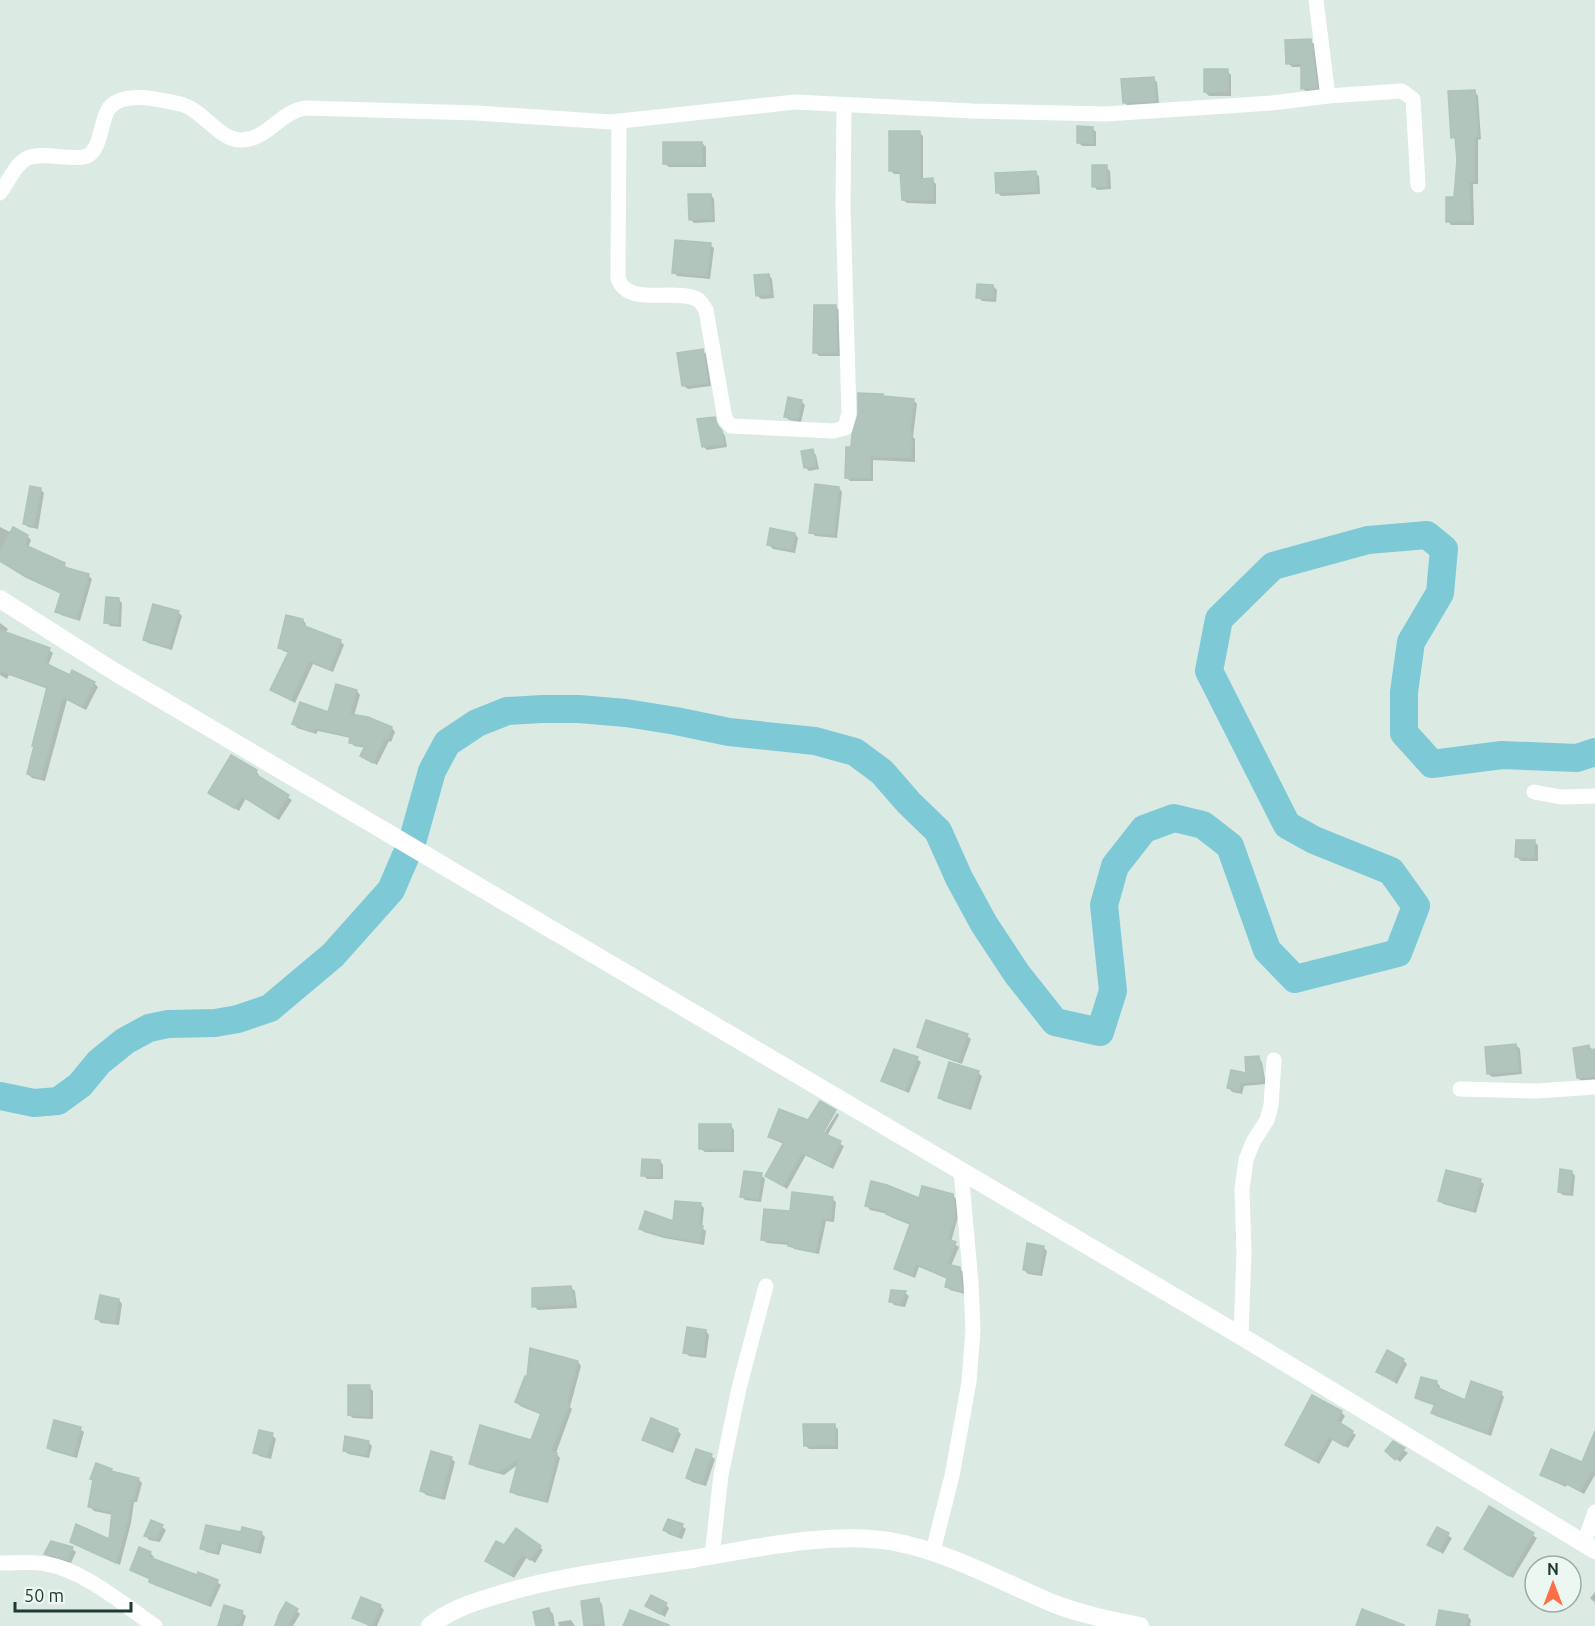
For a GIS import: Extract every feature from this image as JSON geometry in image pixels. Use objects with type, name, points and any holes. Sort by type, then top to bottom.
[{"type":"street","points":[[1316,0],[1328,96]]},
{"type":"street","points":[[0,193],[24,159],[32,155],[81,158],[89,155],[96,148],[108,109],[116,102],[130,98],[160,100],[185,105],[199,112],[231,138],[248,140],[260,136],[295,110],[305,108],[476,113],[618,121],[795,102],[972,111],[1106,114],[1272,103],[1394,91],[1408,93],[1413,99],[1418,185]]},
{"type":"street","points":[[618,121],[618,278],[620,285],[626,291],[635,294],[686,297],[696,299],[701,303],[706,310],[725,419],[732,426],[834,431],[845,428],[849,413],[843,207],[844,105]]},
{"type":"street","points":[[0,599],[115,672],[1240,1336],[1589,1547],[1595,1512]]},
{"type":"street","points":[[1534,792],[1561,797],[1595,796]]},
{"type":"street","points":[[1240,1336],[1244,1252],[1242,1188],[1245,1160],[1267,1120],[1271,1106],[1274,1060]]},
{"type":"street","points":[[1460,1089],[1537,1091],[1595,1088]]},
{"type":"street","points":[[933,1551],[952,1476],[969,1382],[973,1330],[961,1171]]},
{"type":"street","points":[[712,1556],[721,1475],[739,1388],[766,1286]]},
{"type":"street","points":[[430,1626],[442,1616],[461,1607],[511,1591],[605,1571],[847,1538],[894,1541],[933,1551],[1052,1603],[1084,1614],[1140,1626]]},
{"type":"street","points":[[0,1563],[46,1564],[64,1569],[84,1579],[154,1626]]},
{"type":"building","points":[[1311,39],[1317,88],[1301,89],[1301,63],[1286,64],[1285,40]]},
{"type":"building","points":[[1204,69],[1228,69],[1228,92],[1204,92]]},
{"type":"building","points":[[1154,77],[1156,101],[1123,103],[1121,79]]},
{"type":"building","points":[[1475,90],[1478,136],[1475,136],[1474,181],[1469,181],[1471,221],[1446,222],[1446,197],[1454,197],[1457,160],[1455,137],[1451,138],[1448,91]]},
{"type":"building","points":[[1077,126],[1093,127],[1093,143],[1077,143]]},
{"type":"building","points":[[889,131],[920,131],[920,179],[933,178],[933,200],[902,200],[900,171],[889,171]]},
{"type":"building","points":[[663,142],[702,142],[702,164],[663,164]]},
{"type":"building","points":[[1092,165],[1107,165],[1107,186],[1092,187]]},
{"type":"building","points":[[1036,171],[1037,191],[996,193],[995,173]]},
{"type":"building","points":[[688,194],[711,194],[712,219],[689,220]]},
{"type":"building","points":[[675,240],[711,243],[707,276],[672,273]]},
{"type":"building","points":[[769,274],[771,294],[756,296],[754,275]]},
{"type":"building","points":[[977,284],[993,285],[993,298],[976,298]]},
{"type":"building","points":[[814,305],[836,305],[837,353],[813,353]]},
{"type":"building","points":[[703,349],[708,383],[682,386],[677,353]]},
{"type":"building","points":[[858,393],[914,399],[910,433],[912,434],[911,458],[870,457],[870,478],[845,478],[846,447],[851,447],[858,415]]},
{"type":"building","points":[[788,397],[802,400],[798,419],[784,417]]},
{"type":"building","points":[[715,417],[722,431],[724,444],[702,447],[697,419]]},
{"type":"building","points":[[813,449],[816,466],[804,468],[801,451]]},
{"type":"building","points":[[815,484],[839,487],[834,535],[809,533]]},
{"type":"building","points":[[30,486],[41,488],[34,526],[23,524]]},
{"type":"building","points":[[13,527],[28,535],[25,545],[65,563],[64,567],[89,574],[77,618],[55,612],[61,593],[26,577],[0,561],[0,551]]},
{"type":"building","points":[[770,528],[795,533],[792,550],[767,545]]},
{"type":"building","points":[[106,597],[119,598],[118,624],[104,623]]},
{"type":"building","points":[[153,604],[179,611],[169,647],[143,640]]},
{"type":"building","points":[[286,615],[303,619],[302,625],[341,640],[330,669],[309,661],[291,700],[270,690],[289,651],[278,648]]},
{"type":"building","points":[[0,630],[50,648],[45,663],[70,675],[72,670],[95,682],[82,707],[63,697],[41,778],[27,774],[47,687],[0,671]]},
{"type":"building","points":[[336,684],[357,690],[350,714],[368,717],[392,727],[388,739],[385,738],[373,763],[360,756],[365,746],[349,743],[350,736],[314,728],[313,732],[292,724],[300,702],[328,712]]},
{"type":"building","points":[[231,755],[257,770],[255,774],[289,795],[275,817],[242,796],[234,808],[208,793]]},
{"type":"building","points":[[1516,840],[1535,840],[1534,858],[1515,857]]},
{"type":"building","points":[[926,1020],[968,1034],[958,1061],[917,1047]]},
{"type":"building","points":[[1516,1044],[1519,1071],[1487,1074],[1485,1047]]},
{"type":"building","points":[[1589,1045],[1590,1050],[1595,1049],[1595,1077],[1577,1078],[1573,1048]]},
{"type":"building","points":[[894,1049],[918,1057],[905,1090],[881,1081]]},
{"type":"building","points":[[1259,1056],[1263,1081],[1240,1083],[1239,1091],[1227,1088],[1231,1070],[1246,1073],[1245,1057]]},
{"type":"building","points":[[949,1062],[979,1071],[968,1107],[938,1098]]},
{"type":"building","points":[[820,1101],[836,1110],[823,1133],[841,1141],[829,1166],[802,1153],[783,1186],[765,1176],[784,1142],[768,1137],[779,1109],[808,1120]]},
{"type":"building","points":[[699,1124],[731,1124],[731,1149],[699,1149]]},
{"type":"building","points":[[642,1159],[660,1160],[660,1176],[641,1176]]},
{"type":"building","points":[[1560,1169],[1572,1171],[1570,1193],[1558,1192]]},
{"type":"building","points":[[1446,1170],[1481,1179],[1473,1210],[1438,1201]]},
{"type":"building","points":[[744,1171],[762,1173],[758,1199],[740,1197]]},
{"type":"building","points":[[871,1181],[919,1198],[922,1186],[953,1194],[955,1213],[948,1239],[956,1242],[947,1264],[960,1267],[962,1291],[945,1287],[947,1278],[916,1264],[912,1275],[894,1269],[910,1224],[886,1214],[887,1211],[865,1206]]},
{"type":"building","points":[[792,1192],[833,1197],[831,1219],[823,1218],[815,1252],[788,1246],[789,1242],[761,1240],[764,1209],[790,1211]]},
{"type":"building","points":[[675,1201],[701,1203],[699,1225],[703,1226],[700,1242],[639,1229],[645,1211],[673,1221]]},
{"type":"building","points":[[1027,1243],[1044,1246],[1039,1273],[1023,1270]]},
{"type":"building","points":[[571,1286],[574,1304],[532,1307],[532,1288]]},
{"type":"building","points":[[891,1290],[906,1291],[901,1304],[889,1302]]},
{"type":"building","points":[[100,1295],[119,1299],[115,1323],[95,1319]]},
{"type":"building","points":[[687,1327],[706,1330],[703,1355],[683,1353]]},
{"type":"building","points":[[530,1348],[578,1361],[567,1403],[569,1404],[551,1451],[557,1453],[545,1501],[510,1492],[519,1458],[500,1472],[469,1464],[480,1425],[531,1440],[541,1413],[515,1402],[525,1376],[527,1377]]},
{"type":"building","points":[[1387,1350],[1404,1359],[1394,1381],[1376,1372]]},
{"type":"building","points":[[1421,1377],[1437,1381],[1436,1387],[1465,1400],[1471,1381],[1502,1392],[1487,1433],[1431,1413],[1435,1404],[1415,1398]]},
{"type":"building","points":[[348,1385],[370,1385],[369,1416],[348,1415]]},
{"type":"building","points":[[1312,1395],[1342,1411],[1337,1421],[1353,1431],[1344,1446],[1329,1437],[1315,1461],[1285,1445]]},
{"type":"building","points":[[651,1418],[678,1429],[670,1450],[642,1440]]},
{"type":"building","points":[[54,1420],[81,1427],[73,1456],[47,1448]]},
{"type":"building","points":[[803,1424],[835,1424],[835,1445],[804,1446]]},
{"type":"building","points":[[259,1430],[273,1433],[267,1456],[253,1453]]},
{"type":"building","points":[[1595,1431],[1595,1473],[1592,1471],[1580,1491],[1563,1482],[1562,1484],[1540,1475],[1551,1449],[1582,1462]]},
{"type":"building","points":[[345,1436],[369,1441],[366,1455],[343,1451]]},
{"type":"building","points":[[1393,1441],[1405,1448],[1395,1460],[1385,1451]]},
{"type":"building","points":[[696,1449],[712,1454],[702,1484],[686,1478]]},
{"type":"building","points":[[431,1451],[452,1457],[441,1497],[420,1491]]},
{"type":"building","points":[[96,1463],[112,1469],[111,1471],[139,1478],[133,1500],[131,1499],[116,1563],[70,1542],[76,1524],[109,1539],[112,1512],[88,1507],[93,1480],[90,1479]]},
{"type":"building","points":[[1489,1506],[1534,1533],[1509,1576],[1464,1549]]},
{"type":"building","points":[[668,1519],[683,1524],[678,1536],[663,1530]]},
{"type":"building","points":[[151,1520],[163,1525],[156,1539],[144,1536]]},
{"type":"building","points":[[206,1525],[241,1532],[242,1527],[262,1532],[257,1551],[218,1542],[216,1552],[200,1549]]},
{"type":"building","points":[[1437,1527],[1449,1533],[1439,1551],[1427,1545]]},
{"type":"building","points":[[516,1528],[541,1546],[530,1560],[522,1554],[510,1575],[485,1561],[496,1541],[504,1545]]},
{"type":"building","points":[[51,1541],[73,1547],[67,1560],[44,1554]]},
{"type":"building","points":[[139,1547],[151,1552],[149,1557],[197,1575],[198,1572],[218,1580],[208,1605],[149,1582],[150,1578],[130,1570]]},
{"type":"building","points":[[651,1595],[667,1603],[660,1614],[645,1606]]},
{"type":"building","points":[[361,1597],[381,1605],[372,1626],[352,1618]]},
{"type":"building","points":[[599,1598],[602,1623],[584,1626],[581,1601]]},
{"type":"building","points":[[286,1602],[298,1609],[287,1626],[275,1626],[279,1614]]},
{"type":"building","points":[[224,1605],[243,1611],[238,1626],[218,1626]]},
{"type":"building","points":[[549,1608],[553,1626],[536,1626],[533,1612]]},
{"type":"building","points":[[1362,1609],[1404,1625],[1404,1626],[1356,1626]]},
{"type":"building","points":[[630,1610],[669,1625],[623,1626]]},
{"type":"building","points":[[1439,1610],[1468,1615],[1466,1626],[1436,1626]]},
{"type":"waterway","points":[[0,1096],[34,1103],[58,1101],[80,1085],[99,1062],[125,1041],[149,1028],[168,1024],[215,1023],[238,1019],[270,1008],[333,955],[391,890],[413,839],[432,771],[447,743],[477,723],[507,711],[579,709],[626,713],[729,732],[815,741],[855,752],[882,772],[938,831],[959,878],[984,924],[1017,974],[1055,1022],[1100,1032],[1113,991],[1104,905],[1115,866],[1144,829],[1174,818],[1203,825],[1230,846],[1267,950],[1295,979],[1398,953],[1416,906],[1391,871],[1314,840],[1287,825],[1209,671],[1219,619],[1273,566],[1368,540],[1427,535],[1444,549],[1440,593],[1411,642],[1404,692],[1404,733],[1432,764],[1502,755],[1577,758],[1595,752]]}]
